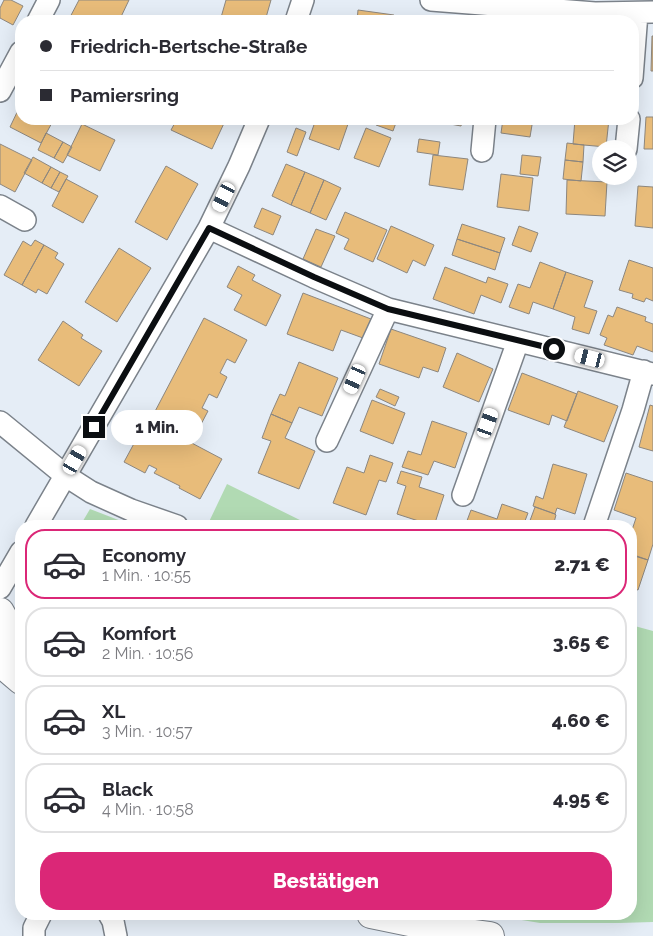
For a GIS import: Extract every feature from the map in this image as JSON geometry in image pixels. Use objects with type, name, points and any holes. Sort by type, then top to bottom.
[{"type":"main road","points":[[0,612],[7,625],[9,638],[8,670]]},
{"type":"main road","points":[[400,920],[453,931],[490,936]]},
{"type":"street","points":[[41,15],[49,0]]},
{"type":"street","points":[[298,15],[303,0]]},
{"type":"street","points":[[431,0],[498,13],[645,12],[639,42]]},
{"type":"street","points":[[0,91],[15,69]]},
{"type":"street","points":[[40,520],[209,228],[256,125]]},
{"type":"street","points":[[482,151],[484,125]]},
{"type":"street","points":[[627,140],[628,125]]},
{"type":"street","points":[[0,206],[25,220]]},
{"type":"street","points":[[209,228],[388,309],[648,372],[633,410],[596,520]]},
{"type":"street","points":[[327,441],[388,309]]},
{"type":"street","points":[[463,495],[518,341]]},
{"type":"street","points":[[0,422],[66,476],[91,492],[123,507],[160,520]]},
{"type":"street","points":[[0,588],[15,562]]},
{"type":"street","points":[[34,936],[34,928],[38,920]]},
{"type":"street","points":[[112,920],[116,936]]},
{"type":"green space","points":[[227,484],[300,520],[210,520]]},
{"type":"green space","points":[[90,509],[118,520],[84,520]]},
{"type":"green space","points":[[637,627],[653,631],[653,922],[540,923],[522,920],[637,920]]},
{"type":"building","points":[[4,0],[11,0],[23,6],[18,15],[15,15],[13,25],[0,18],[0,8]]},
{"type":"building","points":[[79,0],[129,0],[122,15],[71,15]]},
{"type":"building","points":[[226,0],[271,0],[267,15],[222,15]]},
{"type":"building","points":[[358,10],[394,15],[358,15]]},
{"type":"building","points":[[652,36],[653,71],[651,71]]},
{"type":"building","points":[[15,117],[15,125],[51,125],[41,143],[10,127]]},
{"type":"building","points":[[646,117],[653,117],[653,149],[644,149]]},
{"type":"building","points":[[82,125],[115,140],[100,171],[67,155]]},
{"type":"building","points":[[174,125],[223,125],[212,149],[171,130]]},
{"type":"building","points":[[314,125],[348,125],[339,150],[309,139]]},
{"type":"building","points":[[376,125],[395,125],[393,131]]},
{"type":"building","points":[[502,125],[532,125],[530,137],[501,133]]},
{"type":"building","points":[[575,125],[608,125],[607,140],[592,140],[592,146],[573,144]]},
{"type":"building","points":[[296,128],[306,132],[297,156],[287,152]]},
{"type":"building","points":[[366,128],[391,138],[379,167],[354,158]]},
{"type":"building","points":[[46,133],[63,142],[54,158],[38,150]]},
{"type":"building","points":[[419,139],[440,142],[438,155],[417,152]]},
{"type":"building","points":[[63,142],[72,147],[63,163],[54,158]]},
{"type":"building","points":[[567,143],[584,145],[583,162],[565,160]]},
{"type":"building","points":[[0,144],[32,160],[15,192],[0,184]]},
{"type":"building","points":[[433,155],[468,159],[463,190],[429,185]]},
{"type":"building","points":[[522,155],[541,157],[538,176],[520,174]]},
{"type":"building","points":[[33,157],[51,167],[42,183],[24,173]]},
{"type":"building","points":[[565,160],[583,162],[581,181],[563,179]]},
{"type":"building","points":[[286,164],[305,172],[291,205],[272,196]]},
{"type":"building","points":[[166,166],[198,184],[167,240],[135,222]]},
{"type":"building","points":[[51,167],[60,172],[51,188],[42,183]]},
{"type":"building","points":[[60,172],[68,176],[59,192],[51,188]]},
{"type":"building","points":[[305,172],[324,180],[310,213],[291,205]]},
{"type":"building","points":[[501,174],[533,178],[529,211],[497,207]]},
{"type":"building","points":[[66,179],[98,196],[83,223],[52,206]]},
{"type":"building","points":[[324,180],[341,188],[326,220],[310,213]]},
{"type":"building","points":[[567,180],[592,181],[592,185],[607,185],[605,216],[566,214]]},
{"type":"building","points":[[638,186],[653,187],[653,228],[635,226]]},
{"type":"building","points":[[262,208],[281,216],[273,235],[254,227]]},
{"type":"building","points":[[345,212],[387,230],[373,262],[344,249],[349,239],[336,233]]},
{"type":"building","points":[[462,224],[505,238],[500,253],[457,239]]},
{"type":"building","points":[[391,226],[434,245],[425,266],[413,260],[407,273],[377,259]]},
{"type":"building","points":[[519,226],[538,233],[531,252],[512,245]]},
{"type":"building","points":[[316,229],[335,236],[321,267],[303,259]]},
{"type":"building","points":[[457,239],[500,253],[495,270],[452,255]]},
{"type":"building","points":[[35,240],[44,245],[22,285],[4,275],[23,241],[31,246]]},
{"type":"building","points":[[44,245],[58,253],[55,258],[64,264],[47,294],[38,289],[36,293],[22,285]]},
{"type":"building","points":[[119,248],[151,268],[117,322],[85,302]]},
{"type":"building","points":[[629,260],[653,268],[653,301],[646,298],[644,302],[632,298],[633,294],[619,290]]},
{"type":"building","points":[[540,262],[566,272],[553,309],[533,302],[529,314],[509,307],[518,284],[530,288]]},
{"type":"building","points":[[238,266],[255,275],[252,280],[281,295],[266,326],[234,310],[242,295],[227,287]]},
{"type":"building","points":[[445,267],[486,283],[488,277],[508,284],[501,303],[481,295],[474,314],[433,299]]},
{"type":"building","points":[[566,272],[593,281],[584,307],[597,311],[589,334],[572,329],[575,317],[553,309]]},
{"type":"building","points":[[303,293],[371,319],[363,338],[341,330],[333,351],[287,334]]},
{"type":"building","points":[[617,307],[646,317],[645,321],[653,324],[653,352],[637,346],[633,355],[604,345],[607,338],[600,335],[608,315],[613,317]]},
{"type":"building","points":[[204,318],[247,340],[235,363],[227,359],[220,373],[227,377],[217,398],[209,394],[202,408],[208,411],[198,430],[192,427],[186,440],[222,459],[200,499],[154,473],[157,469],[149,465],[145,473],[124,462],[137,438],[140,440]]},
{"type":"building","points":[[63,321],[83,335],[81,338],[102,351],[79,386],[38,360]]},
{"type":"building","points":[[391,329],[446,348],[438,372],[423,367],[419,378],[379,364]]},
{"type":"building","points":[[457,353],[493,369],[479,402],[443,387]]},
{"type":"building","points":[[299,362],[338,378],[322,416],[299,407],[292,423],[271,414],[280,394],[285,396]]},
{"type":"building","points":[[522,373],[577,394],[567,421],[552,415],[549,425],[508,410]]},
{"type":"building","points":[[380,389],[399,397],[395,406],[376,397]]},
{"type":"building","points":[[578,391],[618,406],[604,442],[564,427]]},
{"type":"building","points":[[372,400],[405,413],[393,444],[360,431]]},
{"type":"building","points":[[650,405],[653,406],[653,451],[639,447]]},
{"type":"building","points":[[271,414],[292,423],[285,438],[315,451],[299,489],[258,473],[271,441],[262,438]]},
{"type":"building","points":[[432,421],[467,433],[455,468],[434,461],[428,475],[402,467],[408,451],[421,455]]},
{"type":"building","points":[[370,455],[393,463],[386,482],[379,480],[366,515],[333,503],[347,467],[364,473]]},
{"type":"building","points":[[553,464],[587,474],[575,514],[557,508],[555,514],[533,506],[536,496],[543,499]]},
{"type":"building","points":[[401,471],[422,477],[419,487],[444,495],[436,520],[416,520],[397,514],[406,486],[397,483]]},
{"type":"building","points":[[626,473],[653,482],[653,544],[648,560],[637,556],[636,518],[614,510]]},
{"type":"building","points":[[502,504],[528,513],[525,520],[467,520],[471,510],[497,519]]},
{"type":"building","points":[[535,507],[556,515],[555,520],[530,520]]},
{"type":"building","points":[[637,557],[648,560],[637,590]]},
{"type":"route","points":[[94,427],[209,228],[388,309],[554,349]]}]
